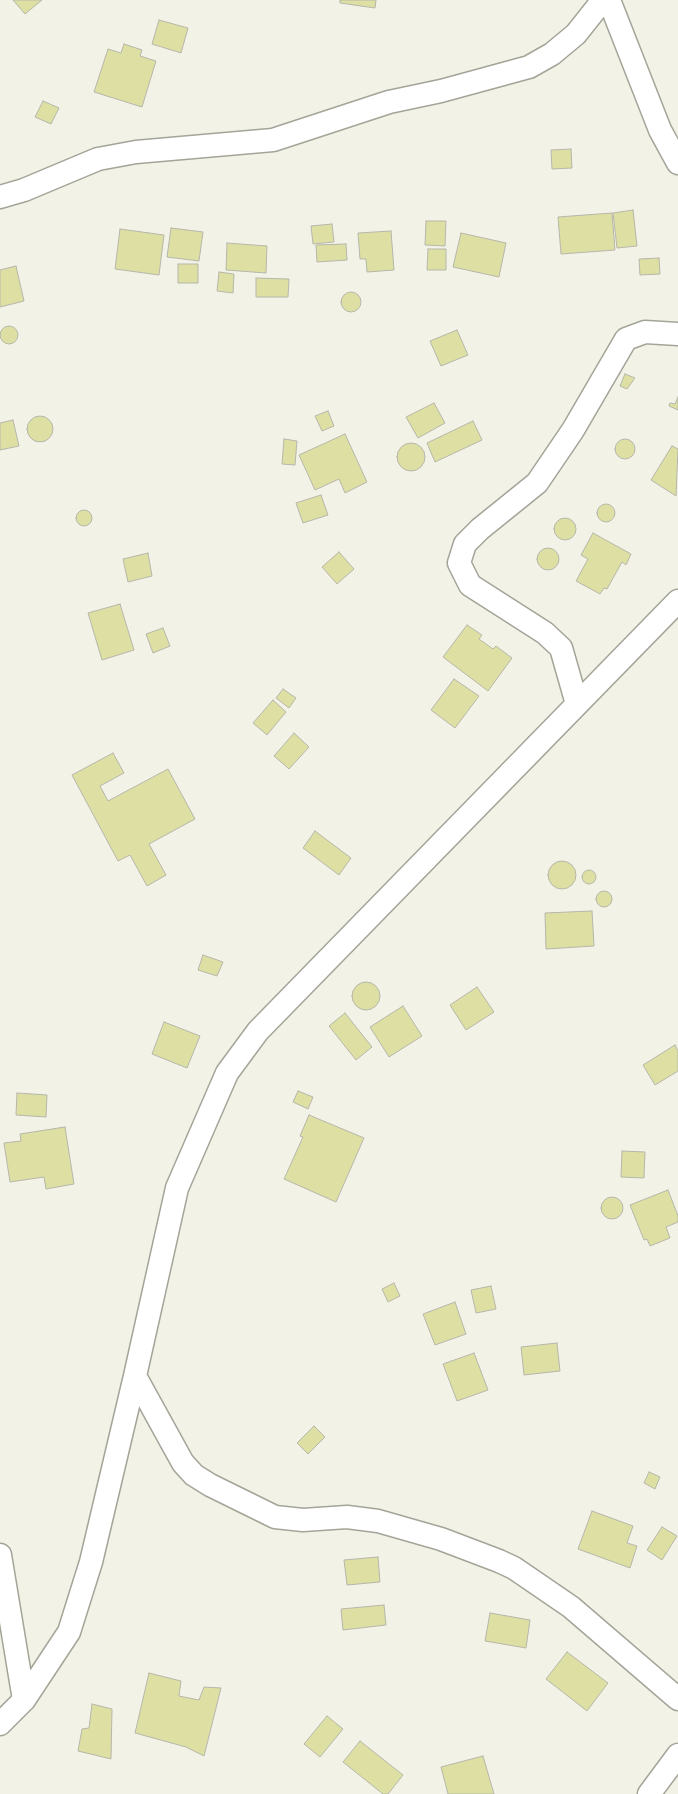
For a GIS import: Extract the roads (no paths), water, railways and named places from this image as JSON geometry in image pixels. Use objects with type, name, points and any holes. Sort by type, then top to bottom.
[{"type":"street","points":[[0,197],[24,190],[98,159],[136,152],[273,140],[389,102],[441,91],[529,67],[552,54],[576,34],[603,0]]},
{"type":"street","points":[[609,0],[660,130],[678,163]]},
{"type":"street","points":[[577,704],[561,648],[546,633],[470,585],[460,563],[465,544],[537,482],[574,430],[626,339],[645,332],[678,334]]},
{"type":"street","points":[[0,1724],[24,1700],[69,1632],[91,1562],[135,1376],[176,1188],[227,1073],[258,1031],[678,601]]},
{"type":"street","points":[[135,1376],[178,1456],[194,1475],[210,1485],[275,1517],[303,1520],[347,1517],[378,1522],[440,1539],[514,1568],[571,1607],[678,1699]]},
{"type":"street","points":[[0,1555],[24,1700]]},
{"type":"street","points":[[649,1794],[678,1755]]}]
